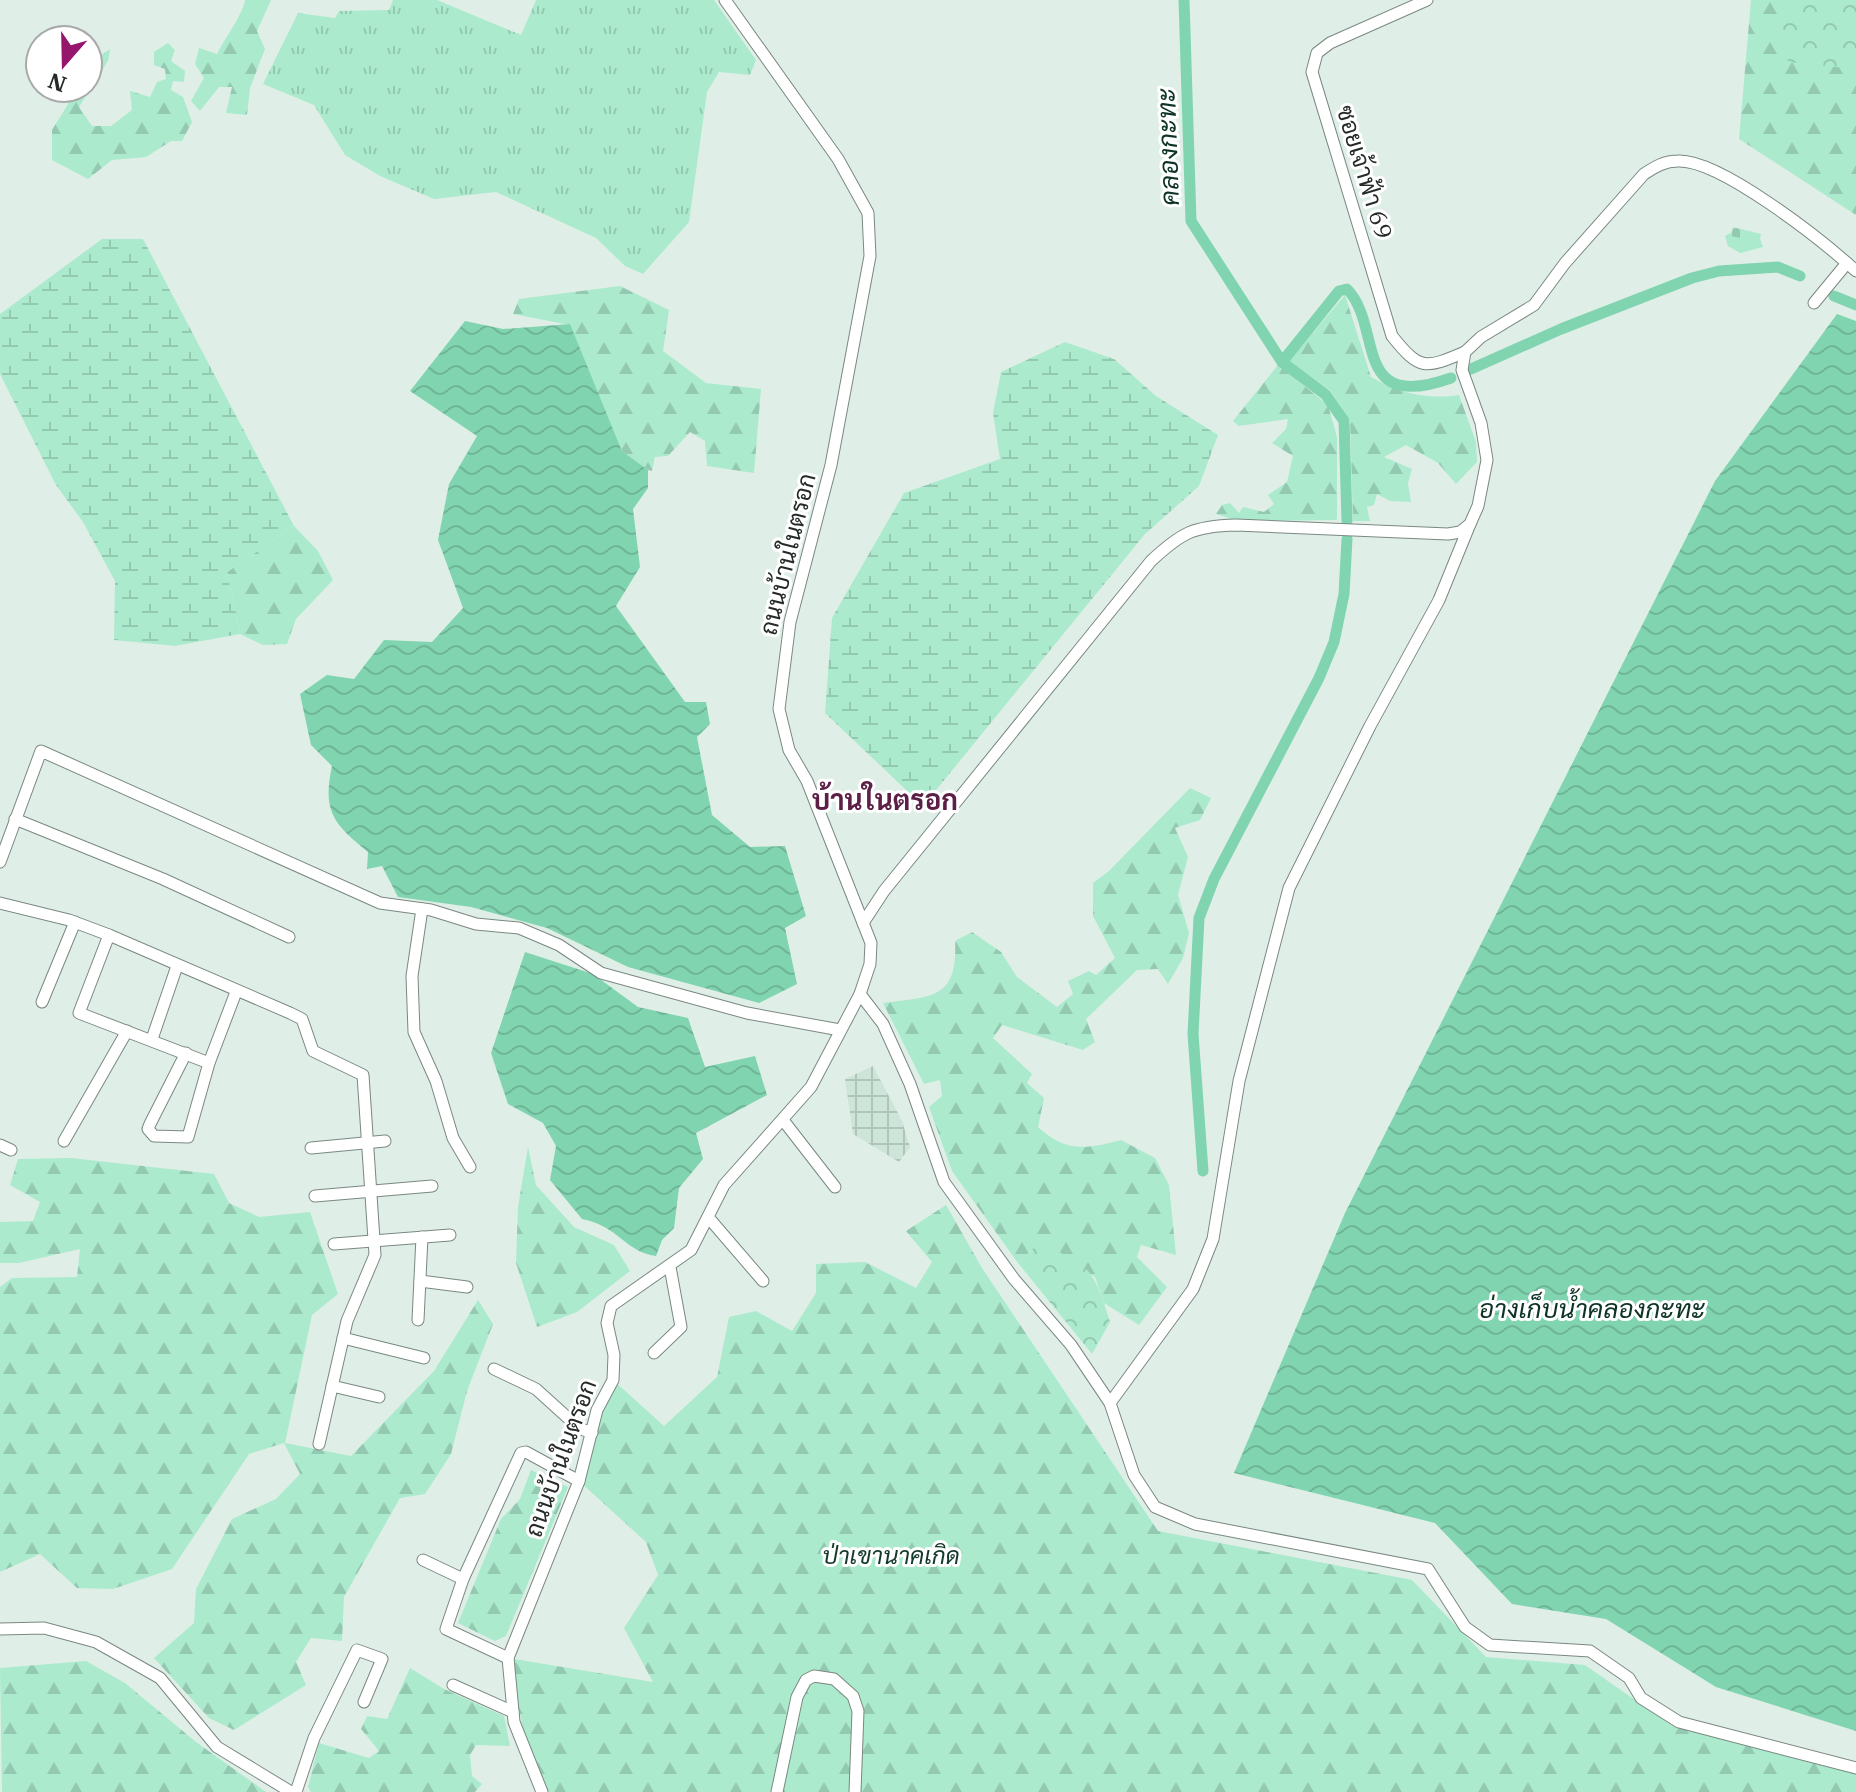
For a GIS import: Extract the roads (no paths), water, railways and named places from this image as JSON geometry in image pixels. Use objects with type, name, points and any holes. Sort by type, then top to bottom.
[{"type":"street","name":"ถนนบ้านในตรอก","points":[[542,1792],[513,1712],[508,1658],[579,1481],[597,1410],[613,1380],[614,1355],[607,1323],[611,1306],[691,1250],[724,1185],[811,1087],[860,994],[871,954],[871,943],[807,781],[789,750],[779,709],[790,622],[831,465],[870,256],[868,213],[838,159],[725,0]]},
{"type":"street","name":"ซอยเจ้าฟ้า 69","points":[[1427,0],[1330,43],[1317,53],[1312,72],[1392,336],[1413,362],[1433,366],[1465,352],[1481,337],[1534,305],[1565,263],[1644,174],[1660,164],[1679,160],[1714,172],[1754,193],[1852,267]]},
{"type":"street","points":[[1814,303],[1852,267]]},
{"type":"street","points":[[1110,1403],[1193,1289],[1213,1239],[1239,1081],[1289,888],[1370,726],[1439,600],[1478,506],[1487,460],[1481,423],[1462,370],[1465,352]]},
{"type":"street","points":[[863,923],[884,891],[1151,561],[1178,536],[1210,526],[1236,525],[1448,534],[1460,532],[1470,524]]},
{"type":"street","points":[[0,862],[41,751],[380,903],[422,909],[476,924],[519,928],[559,945],[601,973],[747,1013],[840,1030]]},
{"type":"street","points":[[15,819],[163,879],[289,937]]},
{"type":"street","points":[[0,903],[75,922],[109,935],[302,1019],[313,1051],[363,1075],[375,1255],[343,1338],[319,1444]]},
{"type":"street","points":[[422,909],[412,976],[414,1032],[436,1081],[453,1138],[470,1167]]},
{"type":"street","points":[[42,1002],[75,922]]},
{"type":"street","points":[[109,935],[79,1013],[209,1063]]},
{"type":"street","points":[[152,1039],[177,966]]},
{"type":"street","points":[[186,1053],[148,1129],[154,1136],[182,1140],[188,1137],[209,1063],[236,992]]},
{"type":"street","points":[[860,994],[883,1024],[910,1084],[944,1182],[1014,1279],[1071,1345],[1110,1403],[1140,1488],[1155,1507],[1169,1516],[1428,1569],[1465,1627],[1490,1645],[1590,1651],[1629,1678],[1641,1698],[1679,1722],[1856,1768]]},
{"type":"street","points":[[64,1141],[127,1031]]},
{"type":"street","points":[[783,1120],[835,1187]]},
{"type":"street","points":[[311,1148],[385,1141]]},
{"type":"street","points":[[315,1196],[432,1186]]},
{"type":"street","points":[[708,1217],[763,1281]]},
{"type":"street","points":[[334,1244],[450,1235]]},
{"type":"street","points":[[418,1320],[422,1237]]},
{"type":"street","points":[[654,1353],[681,1327],[670,1267]]},
{"type":"street","points":[[420,1281],[467,1287]]},
{"type":"street","points":[[343,1338],[424,1358]]},
{"type":"street","points":[[494,1369],[536,1389],[579,1428],[592,1433]]},
{"type":"street","points":[[332,1386],[379,1397]]},
{"type":"street","points":[[508,1658],[446,1629],[463,1579],[521,1453],[526,1452],[579,1481]]},
{"type":"street","points":[[423,1560],[463,1579]]},
{"type":"street","points":[[0,1629],[44,1628],[96,1642],[160,1678],[217,1747],[275,1788],[294,1792],[314,1738],[357,1650],[382,1659],[364,1702]]},
{"type":"street","points":[[777,1792],[797,1697],[806,1680],[814,1676],[834,1679],[853,1696],[858,1711],[855,1792]]},
{"type":"street","points":[[453,1685],[513,1712]]},
{"type":"water","name":"อ่างเก็บน้ำคลองกะทะ","points":[[1837,314],[1856,321],[1856,1731],[1716,1687],[1606,1619],[1512,1604],[1435,1523],[1234,1473],[1345,1213],[1715,481]]},
{"type":"water","points":[[465,321],[503,329],[570,324],[622,451],[648,470],[648,488],[633,509],[640,567],[616,606],[685,702],[706,702],[710,724],[697,737],[712,815],[750,847],[785,846],[806,916],[785,928],[797,984],[759,1003],[628,967],[547,928],[471,907],[398,897],[382,866],[367,869],[368,852],[339,825],[334,816],[329,795],[332,766],[311,745],[300,694],[327,675],[354,679],[384,640],[432,642],[463,608],[438,540],[449,484],[477,436],[410,391]]},
{"type":"water","points":[[525,952],[593,974],[638,1007],[688,1018],[705,1067],[755,1056],[767,1095],[696,1133],[703,1159],[679,1188],[674,1228],[662,1240],[656,1256],[637,1250],[595,1222],[582,1219],[550,1180],[556,1146],[543,1123],[508,1104],[491,1053]]},
{"type":"waterway","name":"คลองกะทะ","points":[[1184,0],[1191,221],[1282,362],[1326,395],[1344,421],[1347,521]]},
{"type":"waterway","points":[[1471,369],[1561,329],[1692,278],[1719,271],[1778,267],[1800,276]]},
{"type":"waterway","name":"คลองกะทะ","points":[[1282,362],[1339,291],[1347,289],[1358,305],[1375,361],[1383,376],[1397,385],[1419,386],[1451,378]]},
{"type":"waterway","points":[[1834,296],[1856,305]]},
{"type":"waterway","points":[[1203,1171],[1193,1034],[1199,918],[1214,879],[1319,678],[1334,642],[1344,594],[1347,539]]},
{"type":"district","name":"บ้านในตรอก","points":[[885,799]]},
{"type":"park label","name":"ป่าเขานาคเกิด","points":[[891,1555]]}]
